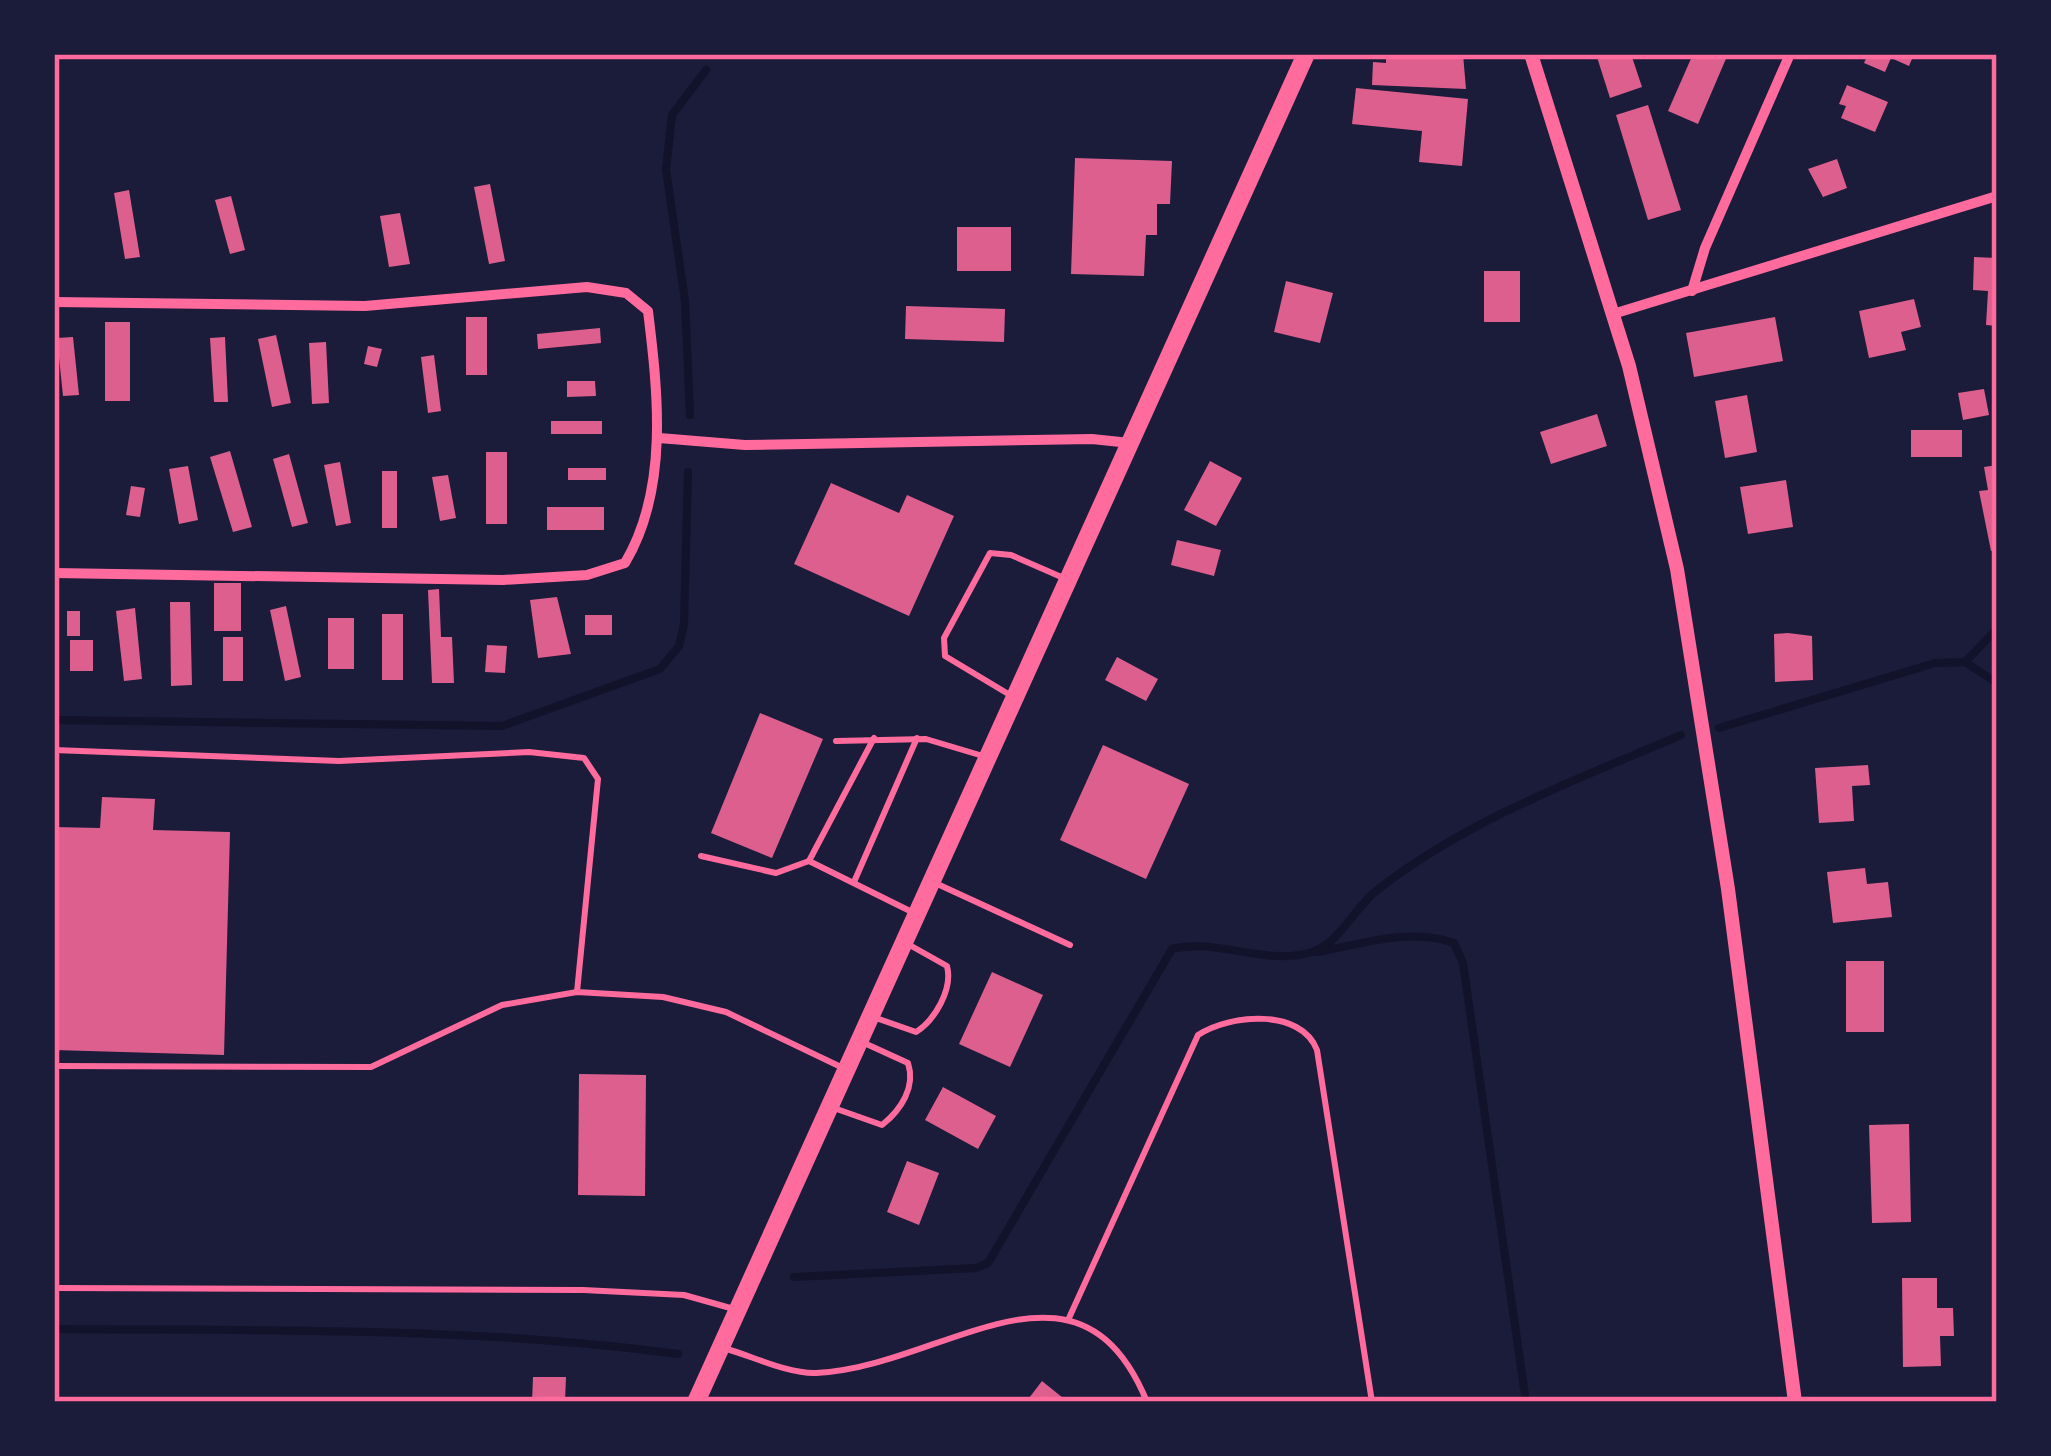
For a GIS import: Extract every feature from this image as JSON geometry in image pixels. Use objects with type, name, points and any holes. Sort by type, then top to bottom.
[{"type":"main road","points":[[696,1402],[734,1309],[1306,54]]},
{"type":"street","points":[[1531,54],[1613,314],[1677,569],[1734,933],[1796,1402]]},
{"type":"street","points":[[1692,291],[1705,248],[1790,54]]},
{"type":"street","points":[[1613,314],[1997,196]]},
{"type":"street","points":[[54,302],[126,299],[364,306],[587,287],[626,292],[648,311],[659,438],[641,537],[625,563],[586,575],[503,580],[54,573]]},
{"type":"street","points":[[659,438],[745,446],[1092,439],[1130,443]]},
{"type":"lane","points":[[1013,697],[945,656],[944,638],[989,553],[1011,555],[1067,580]]},
{"type":"lane","points":[[701,856],[776,873],[809,861],[874,738]]},
{"type":"lane","points":[[836,740],[917,738],[986,758]]},
{"type":"lane","points":[[854,882],[917,738]]},
{"type":"lane","points":[[54,750],[339,761],[529,752],[584,758],[598,779],[577,992]]},
{"type":"lane","points":[[809,861],[915,914]]},
{"type":"lane","points":[[930,880],[1070,945]]},
{"type":"lane","points":[[869,1015],[916,1032],[931,1023],[950,978],[947,966],[902,941]]},
{"type":"lane","points":[[54,1066],[371,1066],[502,1005],[577,992],[663,997],[726,1012],[844,1069]]},
{"type":"lane","points":[[1069,1318],[1198,1035],[1234,1019],[1299,1025],[1311,1035],[1317,1050],[1372,1402]]},
{"type":"lane","points":[[827,1105],[882,1125],[895,1115],[910,1085],[908,1064],[857,1040]]},
{"type":"lane","points":[[54,1288],[583,1290],[684,1295],[734,1309]]},
{"type":"lane","points":[[718,1346],[810,1374],[917,1353],[1025,1316],[1069,1318],[1103,1337],[1136,1374],[1147,1402]]},
{"type":"building","points":[[1386,54],[1463,54],[1466,89],[1372,85],[1373,62],[1386,63]]},
{"type":"building","points":[[1596,54],[1631,54],[1642,87],[1610,98]]},
{"type":"building","points":[[1693,54],[1728,54],[1698,124],[1668,111]]},
{"type":"building","points":[[1868,54],[1914,54],[1909,66],[1891,58],[1885,72],[1864,63]]},
{"type":"building","points":[[1847,85],[1888,102],[1875,132],[1841,118],[1846,106],[1839,104]]},
{"type":"building","points":[[1356,88],[1468,99],[1462,166],[1419,162],[1422,131],[1352,124]]},
{"type":"building","points":[[1648,105],[1681,210],[1648,220],[1616,115]]},
{"type":"building","points":[[1075,158],[1172,161],[1170,204],[1157,204],[1157,235],[1146,235],[1144,276],[1071,274]]},
{"type":"building","points":[[1837,159],[1847,188],[1823,197],[1808,169]]},
{"type":"building","points":[[490,184],[505,261],[489,264],[474,187]]},
{"type":"building","points":[[129,190],[140,257],[125,259],[114,193]]},
{"type":"building","points":[[231,196],[245,250],[230,254],[215,200]]},
{"type":"building","points":[[400,213],[410,264],[389,267],[380,216]]},
{"type":"building","points":[[957,227],[1011,227],[1011,271],[957,271]]},
{"type":"building","points":[[1974,257],[1997,258],[1997,326],[1986,325],[1988,291],[1973,290]]},
{"type":"building","points":[[1484,271],[1520,271],[1520,322],[1484,322]]},
{"type":"building","points":[[1286,281],[1333,293],[1320,343],[1274,332]]},
{"type":"building","points":[[1914,299],[1921,327],[1901,332],[1906,350],[1869,358],[1859,311]]},
{"type":"building","points":[[906,306],[1005,309],[1004,342],[905,339]]},
{"type":"building","points":[[466,317],[487,317],[487,375],[466,375]]},
{"type":"building","points":[[1775,317],[1783,361],[1694,377],[1686,333]]},
{"type":"building","points":[[105,322],[130,322],[130,401],[105,401]]},
{"type":"building","points":[[600,328],[601,343],[538,349],[537,334]]},
{"type":"building","points":[[276,335],[291,403],[272,407],[258,339]]},
{"type":"building","points":[[73,337],[79,395],[63,396],[57,338]]},
{"type":"building","points":[[225,337],[228,402],[214,402],[210,338]]},
{"type":"building","points":[[326,342],[329,403],[312,404],[309,343]]},
{"type":"building","points":[[368,346],[382,349],[377,367],[364,364]]},
{"type":"building","points":[[434,355],[441,411],[428,413],[421,357]]},
{"type":"building","points":[[567,381],[595,381],[596,396],[567,397]]},
{"type":"building","points":[[1984,389],[1989,415],[1963,420],[1958,393]]},
{"type":"building","points":[[1747,395],[1757,452],[1725,458],[1715,401]]},
{"type":"building","points":[[1597,414],[1607,446],[1551,464],[1540,432]]},
{"type":"building","points":[[551,421],[602,421],[602,434],[551,434]]},
{"type":"building","points":[[1911,430],[1962,430],[1962,457],[1911,457]]},
{"type":"building","points":[[230,451],[252,527],[233,532],[210,457]]},
{"type":"building","points":[[486,452],[507,452],[507,524],[486,524]]},
{"type":"building","points":[[289,454],[308,523],[292,527],[273,459]]},
{"type":"building","points":[[1210,461],[1242,478],[1216,526],[1184,510]]},
{"type":"building","points":[[340,462],[351,523],[336,526],[324,465]]},
{"type":"building","points":[[1997,465],[1997,550],[1991,551],[1979,491],[1988,490],[1984,467]]},
{"type":"building","points":[[188,466],[198,520],[179,524],[169,469]]},
{"type":"building","points":[[568,468],[606,468],[606,480],[568,480]]},
{"type":"building","points":[[382,471],[397,471],[397,528],[382,528]]},
{"type":"building","points":[[448,475],[456,518],[440,521],[432,477]]},
{"type":"building","points":[[1786,480],[1793,527],[1748,534],[1740,487]]},
{"type":"building","points":[[831,483],[899,513],[907,495],[954,516],[909,616],[794,564]]},
{"type":"building","points":[[131,486],[145,488],[140,517],[126,515]]},
{"type":"building","points":[[547,507],[604,507],[604,530],[547,530]]},
{"type":"building","points":[[1177,540],[1221,550],[1214,576],[1171,565]]},
{"type":"building","points":[[214,583],[241,583],[241,631],[214,631]]},
{"type":"building","points":[[439,589],[441,637],[452,637],[454,683],[432,683],[428,590]]},
{"type":"building","points":[[557,597],[571,654],[538,658],[530,600]]},
{"type":"building","points":[[170,602],[190,602],[192,685],[171,686]]},
{"type":"building","points":[[286,606],[301,677],[285,681],[270,610]]},
{"type":"building","points":[[135,608],[142,679],[124,681],[116,611]]},
{"type":"building","points":[[67,611],[80,611],[80,636],[67,636]]},
{"type":"building","points":[[382,614],[403,614],[403,680],[382,680]]},
{"type":"building","points":[[585,615],[612,615],[612,635],[585,635]]},
{"type":"building","points":[[328,618],[354,618],[354,669],[328,669]]},
{"type":"building","points":[[1774,634],[1812,636],[1813,680],[1775,682]]},
{"type":"building","points":[[223,637],[243,637],[243,681],[223,681]]},
{"type":"building","points":[[70,640],[93,640],[93,671],[70,671]]},
{"type":"building","points":[[487,645],[507,646],[505,673],[485,672]]},
{"type":"building","points":[[1117,657],[1158,679],[1146,701],[1105,680]]},
{"type":"building","points":[[760,713],[823,739],[772,858],[711,833]]},
{"type":"building","points":[[1103,745],[1189,784],[1146,879],[1060,840]]},
{"type":"building","points":[[1868,765],[1870,785],[1852,786],[1854,821],[1819,823],[1815,768]]},
{"type":"building","points":[[102,797],[155,799],[153,830],[230,832],[224,1055],[54,1050],[54,827],[100,828]]},
{"type":"building","points":[[1865,868],[1867,884],[1888,882],[1892,917],[1833,923],[1827,872]]},
{"type":"building","points":[[1846,961],[1884,961],[1884,1032],[1846,1032]]},
{"type":"building","points":[[992,972],[1043,995],[1010,1067],[959,1044]]},
{"type":"building","points":[[579,1074],[646,1075],[645,1196],[578,1195]]},
{"type":"building","points":[[943,1087],[996,1116],[978,1149],[925,1120]]},
{"type":"building","points":[[1909,1124],[1911,1222],[1872,1223],[1869,1125]]},
{"type":"building","points":[[907,1161],[939,1173],[919,1225],[887,1212]]},
{"type":"building","points":[[1902,1278],[1937,1278],[1937,1308],[1953,1308],[1954,1336],[1940,1336],[1941,1366],[1903,1367]]},
{"type":"building","points":[[533,1377],[566,1377],[565,1402],[532,1402]]},
{"type":"building","points":[[1042,1381],[1068,1402],[1026,1402]]},
{"type":"waterway","points":[[690,415],[685,301],[666,169],[672,115],[706,70]]},
{"type":"waterway","points":[[54,720],[502,726],[660,669],[679,646],[684,624],[688,472]]},
{"type":"waterway","points":[[1965,662],[1997,629]]},
{"type":"waterway","points":[[1719,728],[1935,663],[1965,662],[1997,683]]},
{"type":"waterway","points":[[794,1277],[976,1268],[988,1263],[1172,949],[1206,947],[1274,956],[1320,949],[1376,891],[1448,843],[1524,803],[1681,735]]},
{"type":"waterway","points":[[1318,952],[1403,937],[1454,943],[1463,963],[1526,1402]]},
{"type":"waterway","points":[[54,1329],[444,1334],[678,1354]]}]
